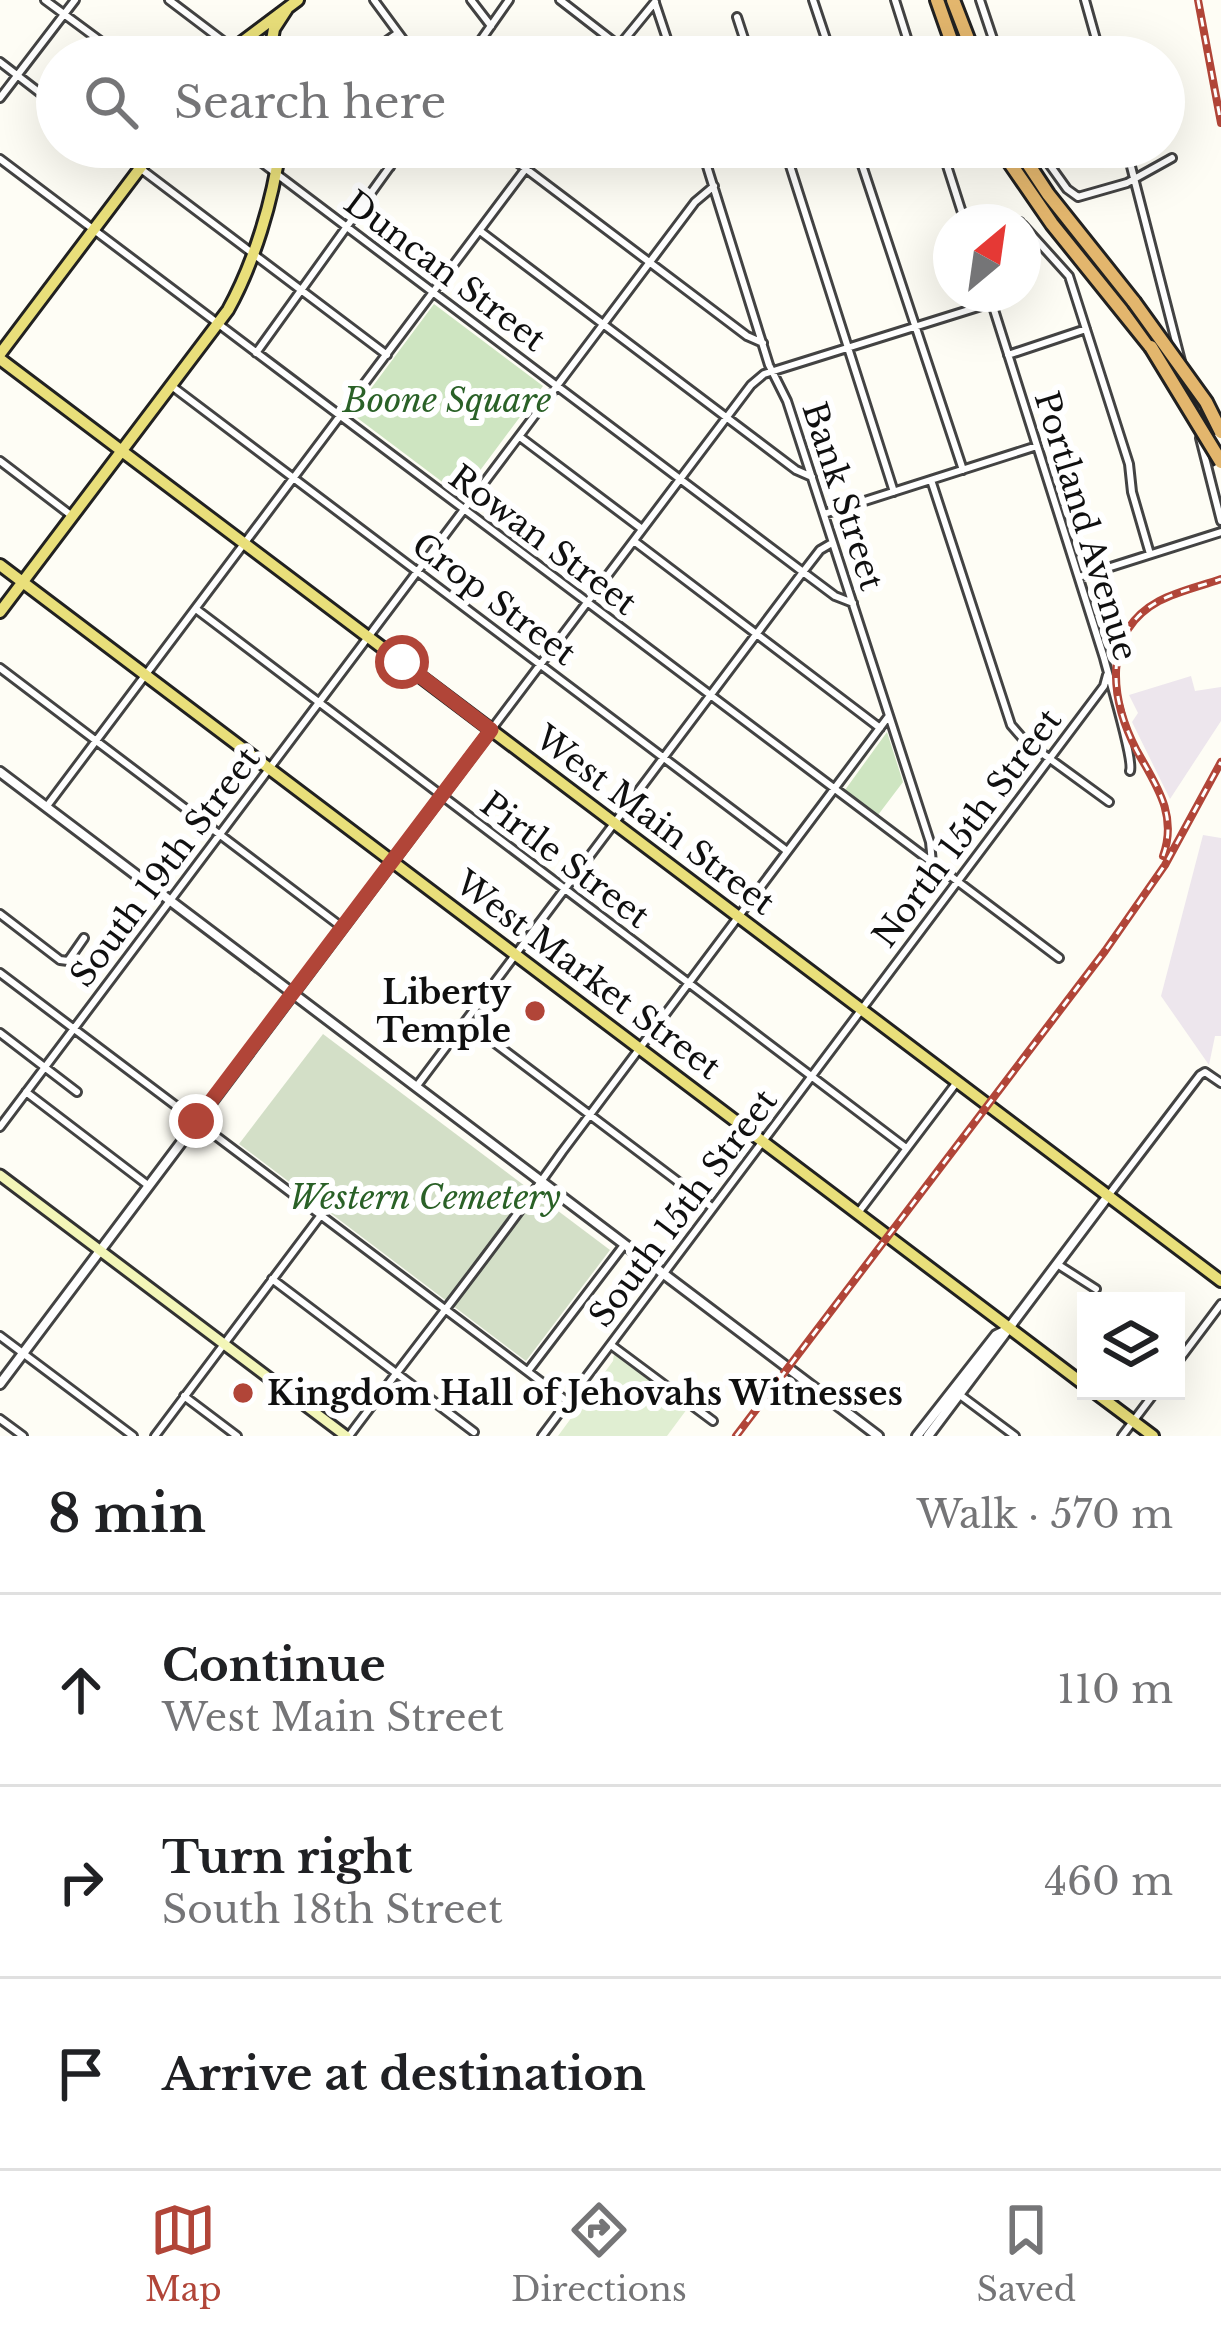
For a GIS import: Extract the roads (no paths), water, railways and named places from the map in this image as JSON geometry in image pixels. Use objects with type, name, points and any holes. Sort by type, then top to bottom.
[{"type":"highway","points":[[937,0],[949,36]]},
{"type":"highway","points":[[953,0],[966,36]]},
{"type":"highway","points":[[1013,168],[1150,347],[1221,462]]},
{"type":"highway","points":[[1031,168],[1207,402],[1221,432]]},
{"type":"main road","points":[[248,36],[290,4]]},
{"type":"main road","points":[[272,36],[290,4]]},
{"type":"main road","points":[[0,357],[140,168]]},
{"type":"main road","points":[[0,612],[239,290],[277,168]]},
{"type":"main road","name":"West Main Street","points":[[0,357],[1221,1281]]},
{"type":"main road","name":"West Market Street","points":[[0,565],[1077,1378]]},
{"type":"main road","points":[[0,1175],[347,1436]]},
{"type":"main road","name":"West Market Street","points":[[1106,1400],[1153,1436]]},
{"type":"street","points":[[45,0],[94,36]]},
{"type":"street","points":[[48,36],[75,0]]},
{"type":"street","points":[[170,0],[209,36]]},
{"type":"street","points":[[374,0],[400,36]]},
{"type":"street","points":[[471,0],[490,26]]},
{"type":"street","points":[[483,36],[509,0]]},
{"type":"street","points":[[560,0],[606,36]]},
{"type":"street","points":[[813,0],[825,36]]},
{"type":"street","points":[[895,0],[906,36]]},
{"type":"street","points":[[980,0],[992,36]]},
{"type":"street","points":[[1085,0],[1095,36]]},
{"type":"street","points":[[626,36],[655,1]]},
{"type":"street","points":[[655,1],[666,36]]},
{"type":"street","points":[[737,17],[743,36]]},
{"type":"street","points":[[394,36],[398,33]]},
{"type":"street","points":[[0,98],[36,52]]},
{"type":"street","points":[[0,62],[36,90]]},
{"type":"street","name":"Rowan Street","points":[[0,159],[1059,958]]},
{"type":"street","points":[[140,168],[387,355]]},
{"type":"street","name":"Duncan Street","points":[[269,168],[835,596],[853,603]]},
{"type":"street","points":[[256,353],[389,168]]},
{"type":"street","name":"Bank Street","points":[[709,168],[930,842],[932,862]]},
{"type":"street","points":[[791,168],[894,492]]},
{"type":"street","points":[[863,168],[963,470]]},
{"type":"street","points":[[948,168],[959,204]]},
{"type":"street","points":[[1053,168],[1074,196],[1127,183],[1153,168]]},
{"type":"street","points":[[1132,168],[1221,521]]},
{"type":"street","points":[[46,807],[526,169],[747,336],[763,343]]},
{"type":"street","name":"South 19th Street","points":[[0,1127],[704,190],[714,186]]},
{"type":"street","points":[[480,231],[812,477]]},
{"type":"street","points":[[1041,244],[1069,276],[1129,464],[1150,554]]},
{"type":"street","points":[[0,1384],[751,385],[773,372],[955,312]]},
{"type":"street","name":"Portland Avenue","points":[[994,312],[1132,755],[1130,772]]},
{"type":"street","points":[[1008,355],[1086,329]]},
{"type":"street","name":"Crop Street","points":[[171,385],[787,851]]},
{"type":"street","points":[[519,436],[642,529]]},
{"type":"street","points":[[824,514],[1037,446]]},
{"type":"street","points":[[0,461],[72,516]]},
{"type":"street","points":[[931,480],[1006,713],[1020,736],[1109,802]]},
{"type":"street","points":[[1078,577],[1221,532]]},
{"type":"street","points":[[633,541],[880,728]]},
{"type":"street","points":[[416,1088],[803,572],[833,542]]},
{"type":"street","name":"Pirtle Street","points":[[196,609],[906,1148]]},
{"type":"street","points":[[0,668],[343,928]]},
{"type":"street","name":"North 15th Street","points":[[862,1010],[1104,686],[1107,674]]},
{"type":"street","points":[[347,1436],[888,717]]},
{"type":"street","points":[[0,772],[878,1436]]},
{"type":"street","points":[[0,914],[60,960],[68,961],[84,938]]},
{"type":"street","points":[[0,973],[568,1402]]},
{"type":"street","name":"South 15th Street","points":[[542,1436],[862,1010]]},
{"type":"street","points":[[466,1021],[713,1208]]},
{"type":"street","points":[[0,1033],[77,1092]]},
{"type":"street","points":[[928,1436],[1194,1082],[1205,1072],[1221,1083]]},
{"type":"street","points":[[858,1213],[956,1082]]},
{"type":"street","points":[[26,1092],[149,1186]]},
{"type":"street","points":[[155,1436],[321,1215]]},
{"type":"street","points":[[528,1372],[624,1245]]},
{"type":"street","points":[[1058,1264],[1096,1289]]},
{"type":"street","points":[[272,1279],[474,1432]]},
{"type":"street","points":[[1185,1352],[1221,1304]]},
{"type":"street","points":[[917,1436],[996,1335],[1009,1328]]},
{"type":"street","points":[[0,1336],[134,1436]]},
{"type":"street","points":[[611,1345],[713,1421]]},
{"type":"street","points":[[960,1395],[1015,1436]]},
{"type":"street","points":[[184,1396],[237,1436]]},
{"type":"street","points":[[1122,1436],[1149,1400]]},
{"type":"street","points":[[0,1419],[23,1436]]},
{"type":"railway","points":[[1198,0],[1221,123]]},
{"type":"railway","points":[[1163,856],[1166,814],[1121,711],[1116,669],[1119,649],[1140,615],[1159,601],[1221,579]]},
{"type":"railway","points":[[736,1436],[1105,951],[1165,865],[1221,762]]},
{"type":"place","name":"Liberty Temple","points":[[535,1011]]},
{"type":"place","name":"Kingdom Hall of Jehovahs Witnesses","points":[[243,1393]]},
{"type":"park label","name":"Boone Square","points":[[447,400]]},
{"type":"park label","name":"Western Cemetery","points":[[425,1197]]}]
